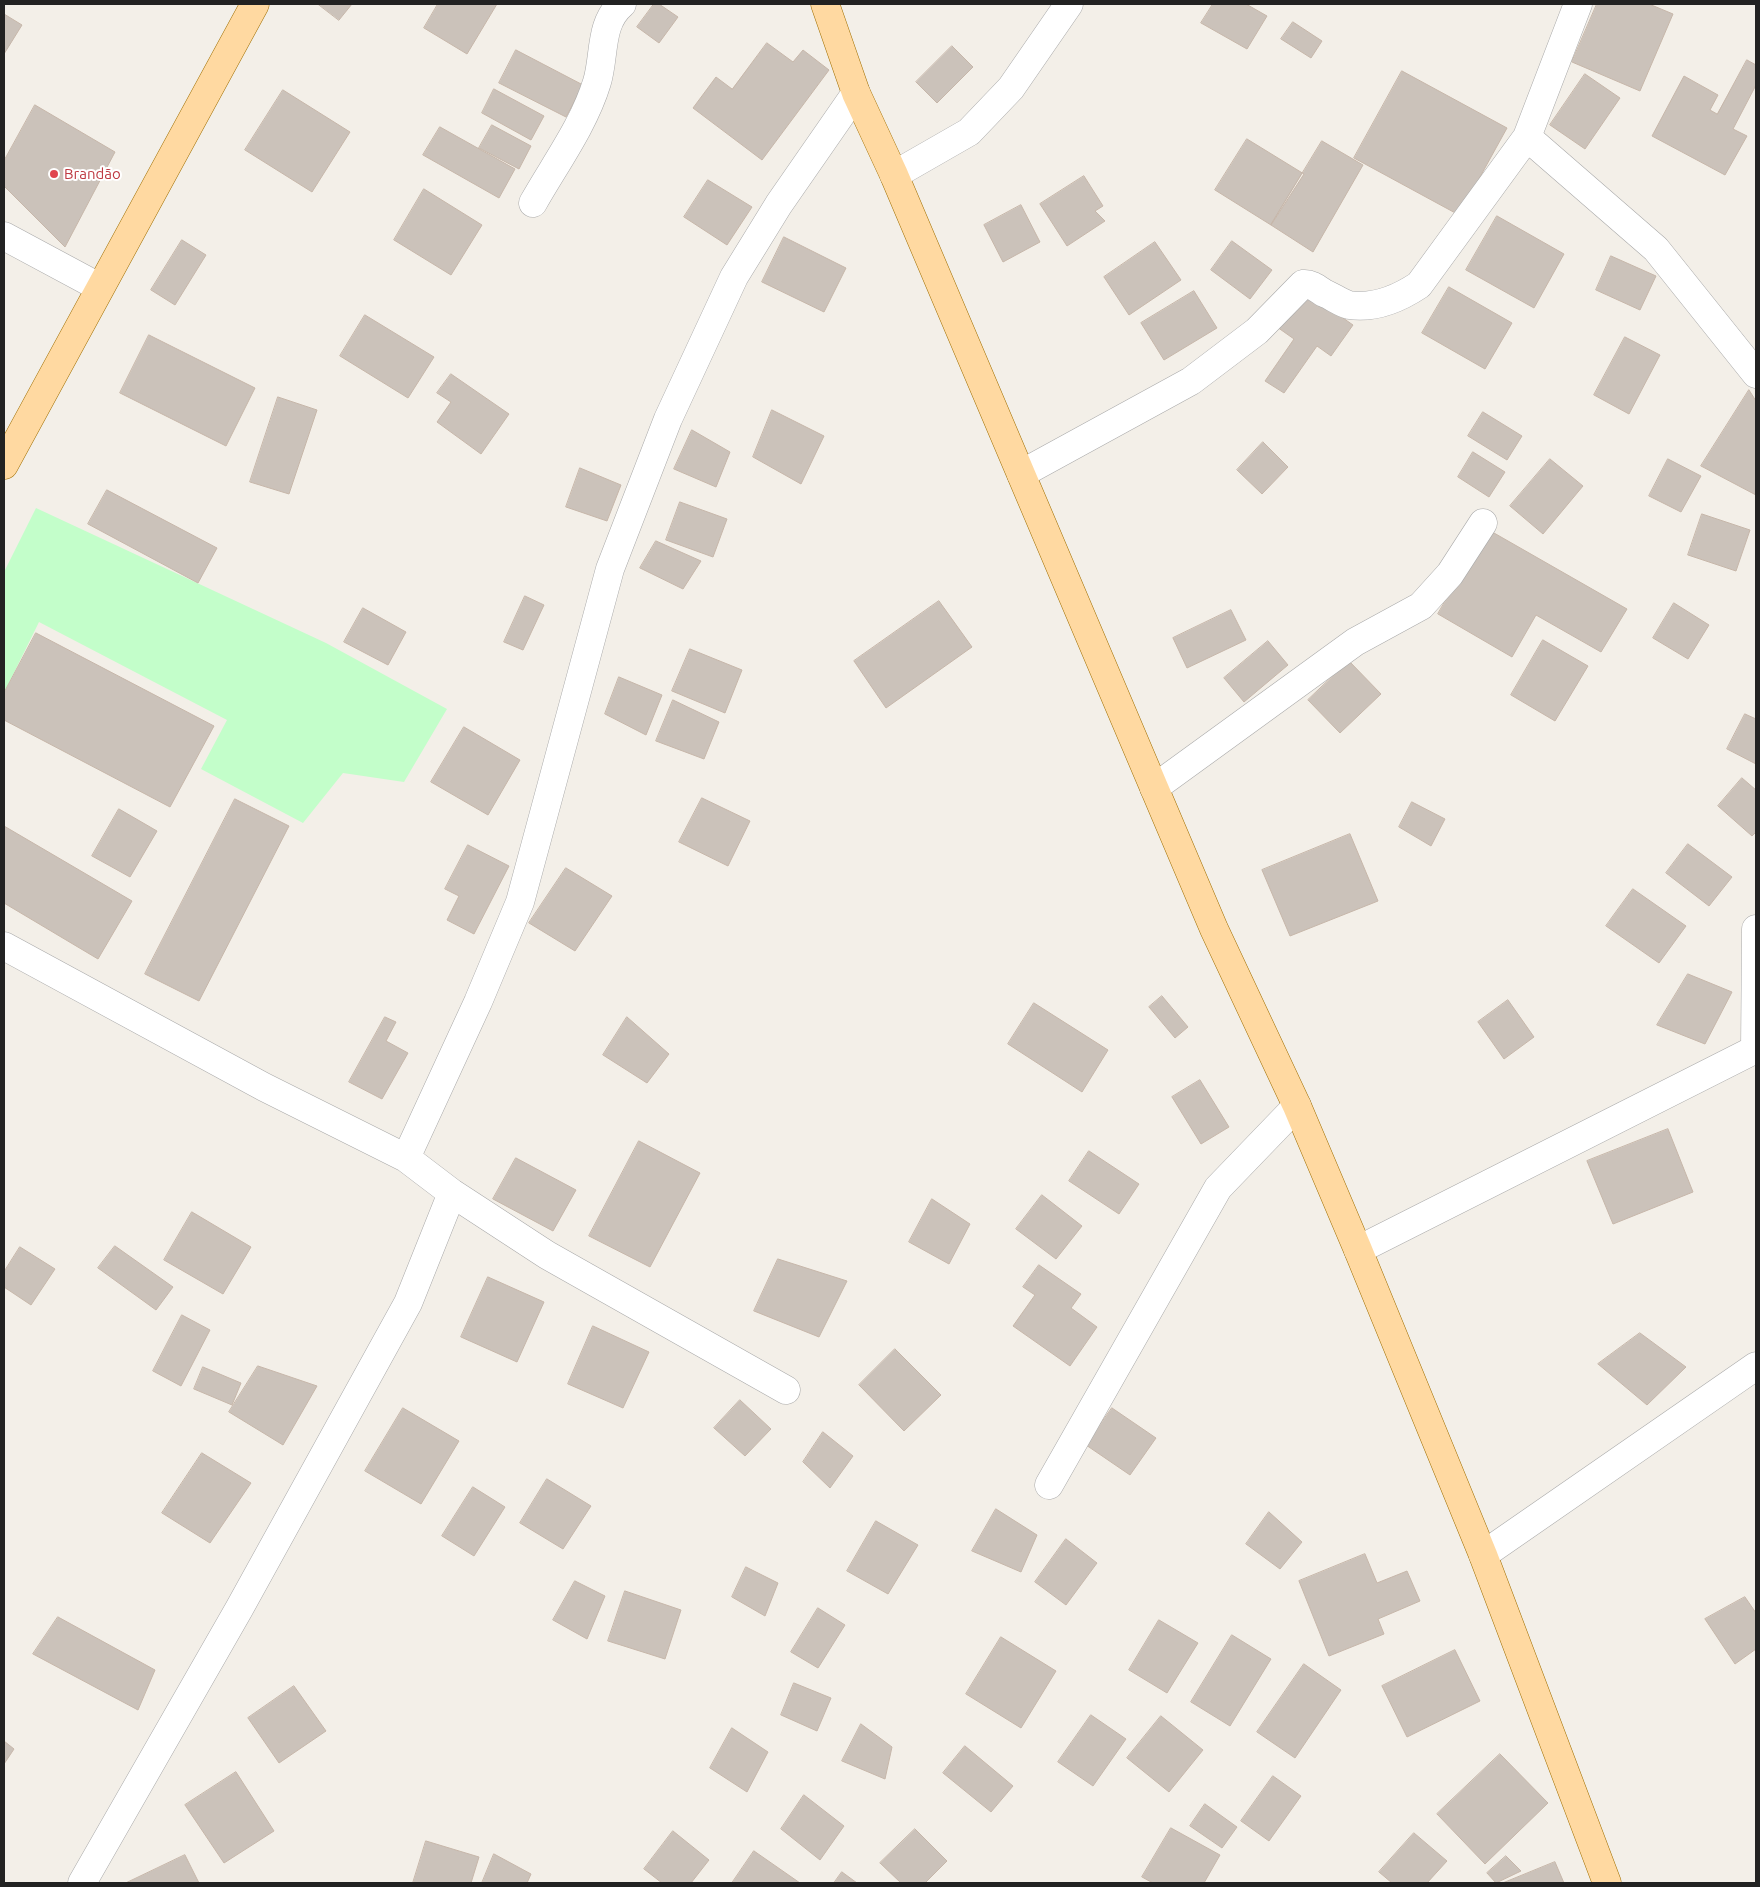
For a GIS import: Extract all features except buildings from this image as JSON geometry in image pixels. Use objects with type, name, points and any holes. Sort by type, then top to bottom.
[{"type":"main road","points":[[4,465],[255,4]]},
{"type":"main road","points":[[825,4],[856,93],[894,174],[1214,929],[1297,1106],[1358,1250],[1483,1555],[1607,1883]]},
{"type":"street","points":[[533,203],[591,101],[598,79],[608,22],[616,8],[622,4]]},
{"type":"street","points":[[894,174],[968,132],[1011,88],[1069,4]]},
{"type":"street","points":[[1021,474],[1191,381],[1257,332],[1303,284],[1311,285],[1348,305],[1366,306],[1384,303],[1403,296],[1419,285],[1527,136],[1578,4]]},
{"type":"street","points":[[406,1158],[478,1002],[520,902],[610,568],[668,419],[734,277],[779,204],[856,93]]},
{"type":"street","points":[[1527,136],[1656,249],[1756,374]]},
{"type":"street","points":[[4,236],[99,288]]},
{"type":"street","points":[[1154,788],[1355,642],[1421,606],[1450,574],[1483,523]]},
{"type":"street","points":[[1358,1250],[1755,1050],[1756,929]]},
{"type":"street","points":[[4,946],[264,1087],[406,1158],[452,1193],[547,1255],[786,1390]]},
{"type":"street","points":[[1049,1485],[1218,1188],[1297,1106]]},
{"type":"street","points":[[82,1883],[239,1609],[408,1303],[452,1193]]},
{"type":"street","points":[[1483,1555],[1756,1366]]},
{"type":"green space","points":[[36,508],[326,643],[447,709],[404,782],[343,773],[303,823],[201,769],[227,720],[39,622],[4,693],[4,572]]},
{"type":"place","name":"Brandão","points":[[54,174]]}]
